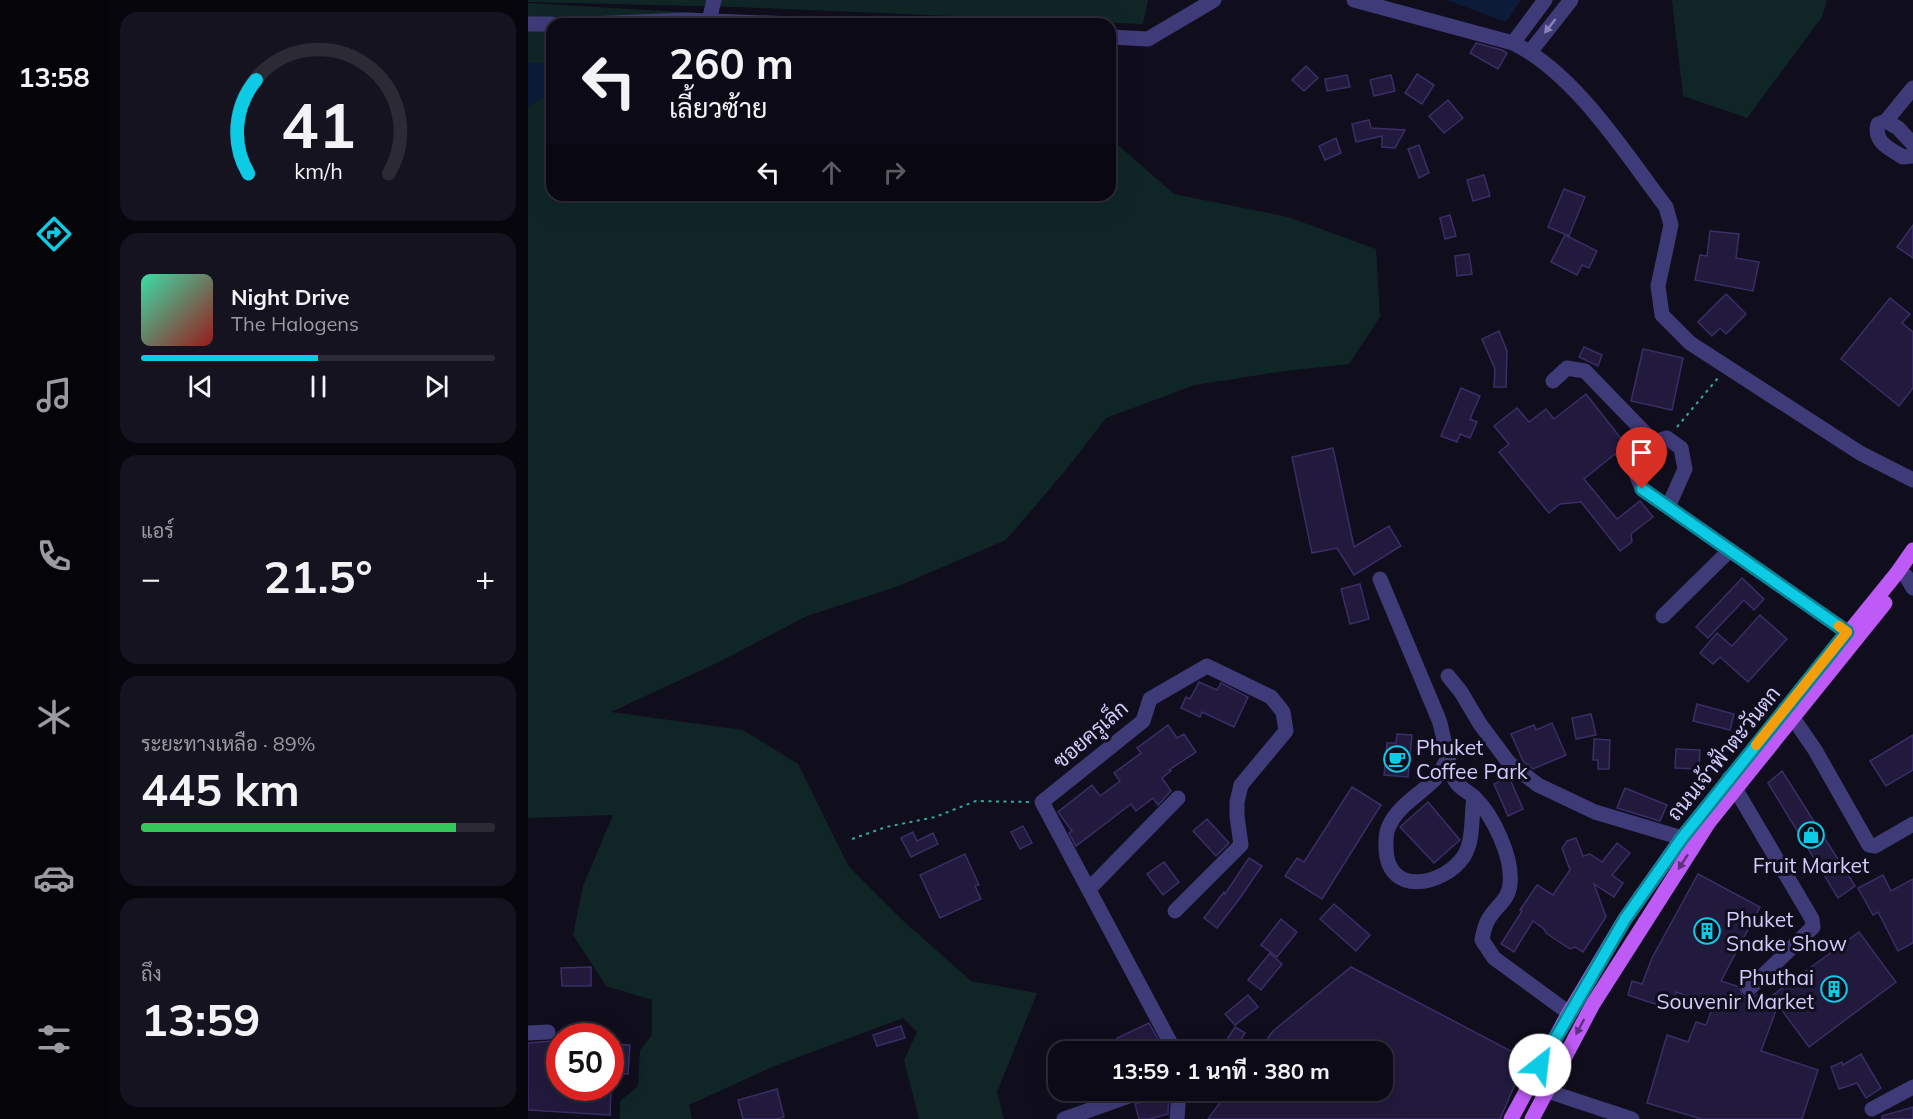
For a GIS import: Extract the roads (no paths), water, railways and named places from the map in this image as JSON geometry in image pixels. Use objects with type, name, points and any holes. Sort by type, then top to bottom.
[{"type":"main road","name":"ถนนเจ้าฟ้าตะวันตก","points":[[1789,713],[1847,632],[1897,573],[1913,550]]},
{"type":"main road","name":"ถนนเจ้าฟ้าตะวันตก","points":[[1511,1119],[1569,1013],[1625,919],[1682,838],[1732,783],[1789,713],[1911,577]]},
{"type":"main road","name":"ถนนเจ้าฟ้าตะวันตก","points":[[1532,1119],[1593,1004],[1732,783]]},
{"type":"street","points":[[710,18],[714,0]]},
{"type":"street","points":[[1116,37],[1148,39],[1214,0]]},
{"type":"street","points":[[1354,0],[1513,43],[1530,51],[1590,106],[1666,207],[1671,225],[1658,286],[1662,315],[1690,343],[1726,367],[1860,453],[1912,478]]},
{"type":"street","points":[[1513,43],[1545,0]]},
{"type":"street","points":[[1530,51],[1571,0]]},
{"type":"street","points":[[528,24],[546,24]]},
{"type":"street","points":[[1913,88],[1886,121],[1878,124],[1876,130],[1881,143],[1903,158],[1913,156]]},
{"type":"street","points":[[1886,121],[1898,128],[1913,144]]},
{"type":"street","points":[[1553,381],[1567,368],[1585,371],[1645,433],[1645,446],[1634,468],[1642,489],[1847,632]]},
{"type":"street","points":[[1645,446],[1667,438],[1681,448],[1685,469],[1668,507]]},
{"type":"street","points":[[1663,616],[1730,550]]},
{"type":"street","points":[[1380,579],[1439,720],[1451,771],[1456,782],[1483,808],[1504,845],[1509,861],[1508,895],[1487,921],[1482,940],[1494,958],[1569,1013]]},
{"type":"street","name":"ซอยครูเล็ก","points":[[1089,889],[1042,802],[1143,721],[1150,699],[1207,666],[1271,697],[1283,712],[1286,731],[1241,785],[1237,809],[1241,845],[1175,912]]},
{"type":"street","points":[[1448,676],[1509,763],[1538,785],[1595,812],[1682,838]]},
{"type":"street","points":[[1789,713],[1815,750],[1869,845],[1875,846],[1913,824]]},
{"type":"street","points":[[1449,757],[1436,778],[1407,803],[1389,825],[1385,837],[1386,854],[1392,871],[1401,879],[1421,882],[1447,873],[1463,857],[1469,844],[1474,797]]},
{"type":"street","points":[[1732,783],[1812,919],[1813,927],[1749,989]]},
{"type":"street","points":[[1169,1041],[1089,889],[1178,798]]},
{"type":"street","points":[[528,1033],[546,1032]]},
{"type":"street","points":[[1531,1083],[1632,1119]]},
{"type":"street","points":[[1872,1109],[1913,1087]]},
{"type":"street","points":[[1064,1119],[1115,1101]]},
{"type":"street","points":[[1177,1119],[1178,1101]]},
{"type":"water","points":[[1447,0],[1521,0],[1506,22]]},
{"type":"water","points":[[528,62],[545,64],[546,93],[528,108]]},
{"type":"place","name":"Phuket Coffee Park","points":[[1397,759]]},
{"type":"place","name":"Fruit Market","points":[[1811,835]]},
{"type":"place","name":"Phuket Snake Show","points":[[1707,931]]},
{"type":"place","name":"Phuthai Souvenir Market","points":[[1834,989]]}]
